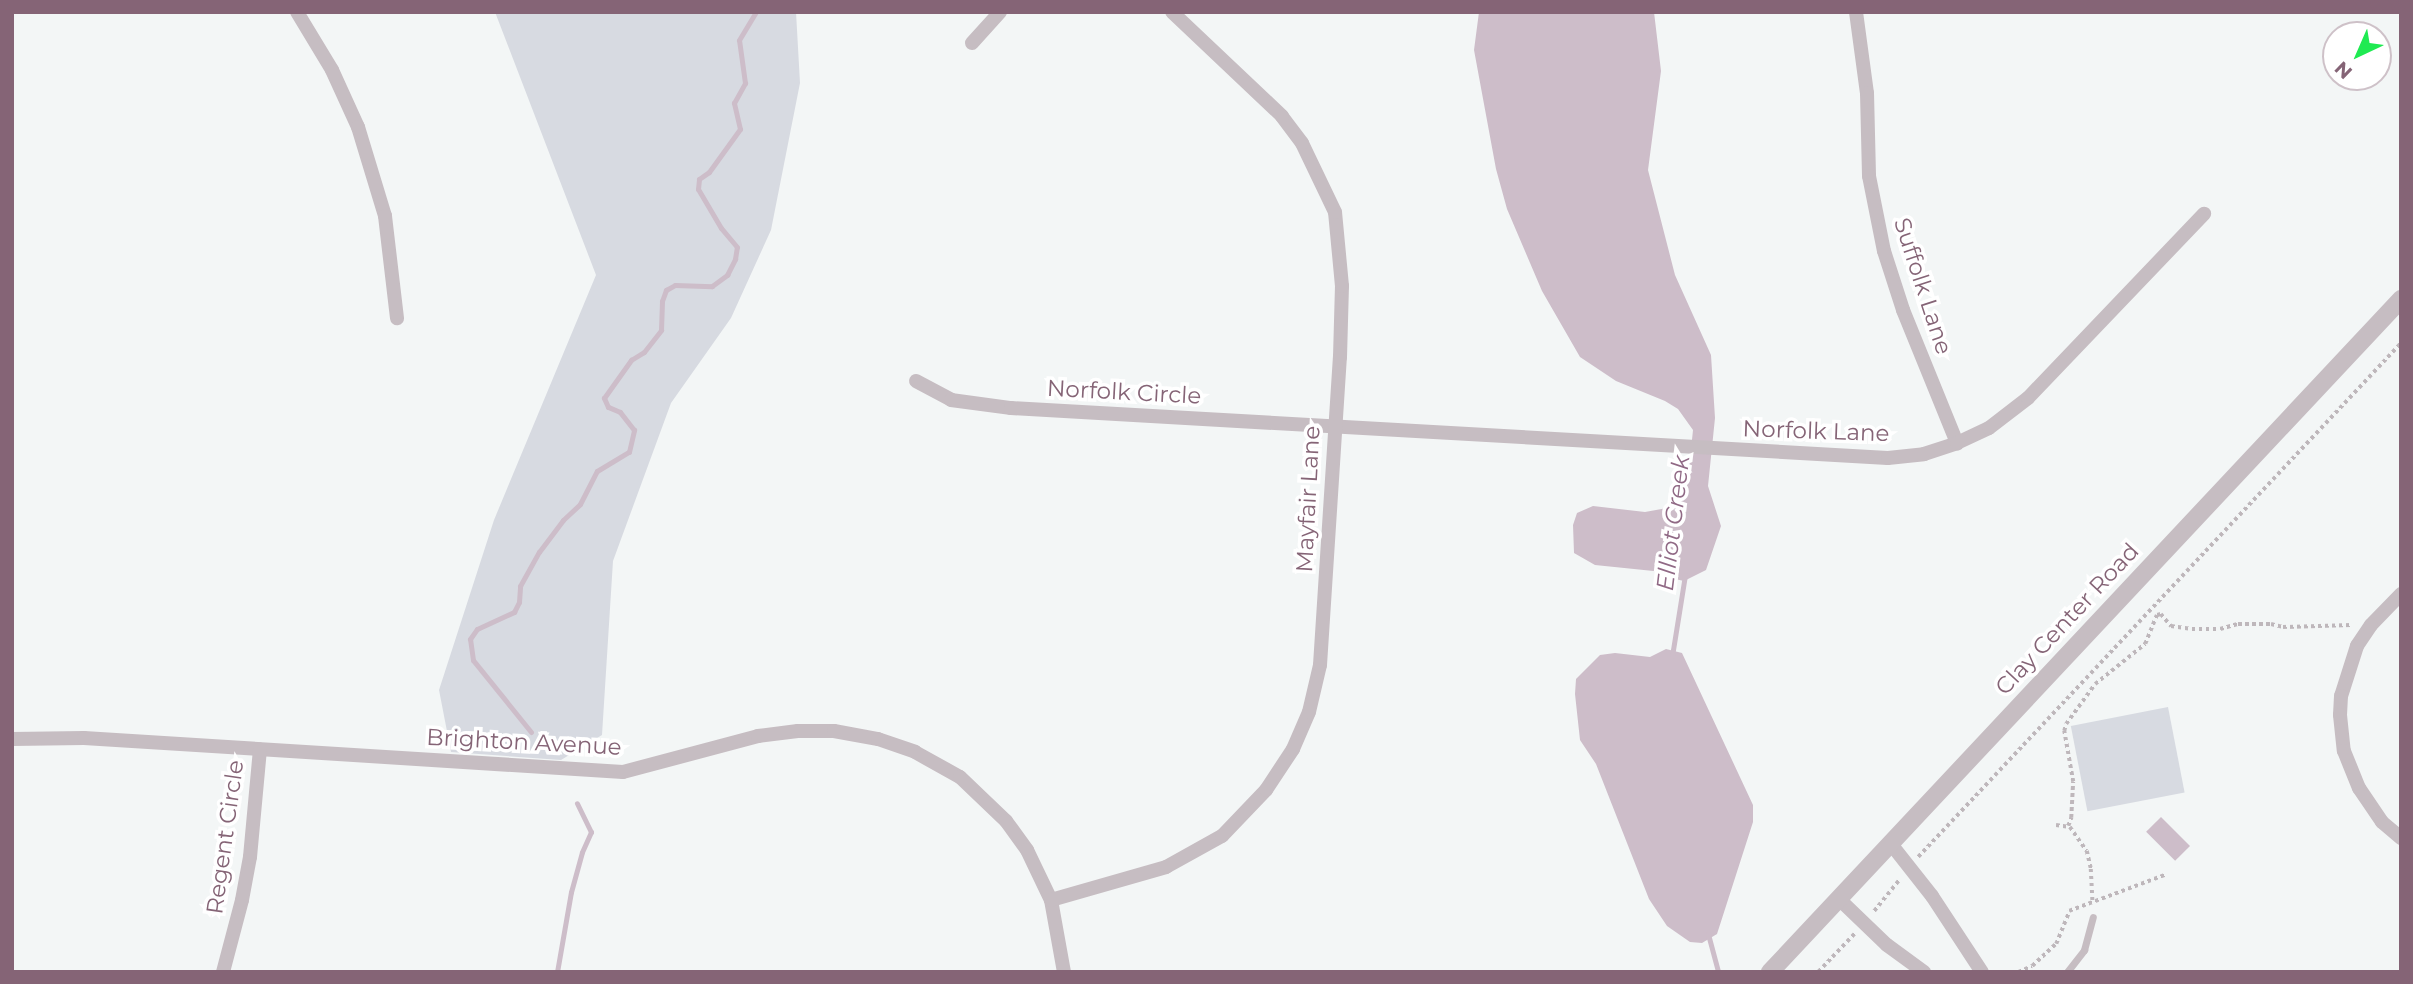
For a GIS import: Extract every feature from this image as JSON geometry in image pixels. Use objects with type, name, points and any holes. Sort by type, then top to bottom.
[{"type":"street","points":[[297,12],[332,69],[358,127],[385,216],[397,318]]},
{"type":"street","points":[[972,43],[1000,12]]},
{"type":"street","name":"Mayfair Lane","points":[[1051,900],[1166,867],[1222,836],[1266,790],[1293,749],[1309,712],[1320,665],[1342,286],[1335,212],[1302,142],[1282,116],[1172,12]]},
{"type":"street","name":"Suffolk Lane","points":[[1856,12],[1867,93],[1869,176],[1884,251],[1917,345],[1958,443]]},
{"type":"street","name":"Norfolk Lane","points":[[1335,427],[1888,458],[1924,454],[1958,443],[1989,428],[2028,398],[2204,214]]},
{"type":"street","name":"Clay Center Road","points":[[1770,972],[2401,299]]},
{"type":"street","name":"Norfolk Circle","points":[[916,381],[962,403],[1335,427]]},
{"type":"street","points":[[2401,594],[2371,625],[2357,646],[2347,673],[2340,715],[2344,751],[2359,788],[2382,822],[2401,838]]},
{"type":"street","name":"Brighton Avenue","points":[[12,739],[84,738],[623,772],[758,736],[797,731],[834,731],[878,738],[915,752],[960,777],[1006,821],[1027,849],[1051,900],[1064,972]]},
{"type":"street","name":"Regent Circle","points":[[223,972],[250,857],[260,749]]},
{"type":"street","points":[[1891,844],[1910,867],[1982,972]]},
{"type":"street","points":[[1839,899],[1901,957],[1924,972]]},
{"type":"lane","points":[[2067,972],[2084,950],[2093,917]]},
{"type":"path","points":[[1818,972],[1864,923],[1910,867],[2401,343]]},
{"type":"path","points":[[2068,826],[2073,782],[2064,731],[2066,724],[2095,684],[2145,644],[2157,615],[2161,614],[2171,626],[2192,629],[2220,629],[2238,624],[2271,624],[2283,627],[2351,625]]},
{"type":"path","points":[[2056,825],[2068,826],[2083,842],[2091,861],[2093,917]]},
{"type":"shaded area","points":[[495,12],[796,12],[800,83],[771,230],[731,318],[671,403],[613,561],[602,735],[561,760],[451,752],[439,690],[494,520],[596,275]]},
{"type":"shaded area","points":[[2168,707],[2185,792],[2087,811],[2071,726]]},
{"type":"water","points":[[1479,12],[1654,12],[1661,71],[1648,170],[1675,275],[1711,355],[1715,418],[1708,486],[1721,526],[1706,570],[1684,581],[1675,579],[1673,573],[1595,565],[1574,553],[1573,525],[1577,513],[1593,506],[1645,512],[1667,508],[1689,469],[1693,430],[1678,409],[1616,381],[1580,357],[1542,291],[1507,209],[1496,169],[1474,50]]},
{"type":"water","points":[[1666,649],[1682,653],[1753,805],[1753,822],[1717,934],[1702,943],[1690,942],[1667,926],[1649,899],[1596,764],[1580,740],[1576,679],[1600,655],[1615,653],[1650,657]]},
{"type":"water","points":[[2161,817],[2190,846],[2175,861],[2146,832]]},
{"type":"waterway","points":[[531,732],[473,660],[470,639],[477,629],[514,612],[519,602],[520,586],[539,552],[563,520],[580,504],[597,471],[629,452],[634,430],[620,412],[608,407],[604,398],[631,360],[644,352],[661,330],[662,301],[666,290],[675,285],[712,286],[727,275],[735,259],[737,247],[721,228],[698,189],[699,179],[709,172],[740,129],[734,103],[745,83],[739,40],[756,12]]},
{"type":"waterway","name":"Elliot Creek","points":[[1672,656],[1685,575]]},
{"type":"waterway","points":[[557,972],[571,892],[582,852],[591,832],[577,803]]},
{"type":"waterway","name":"Elliot Creek","points":[[1708,934],[1718,972]]}]
